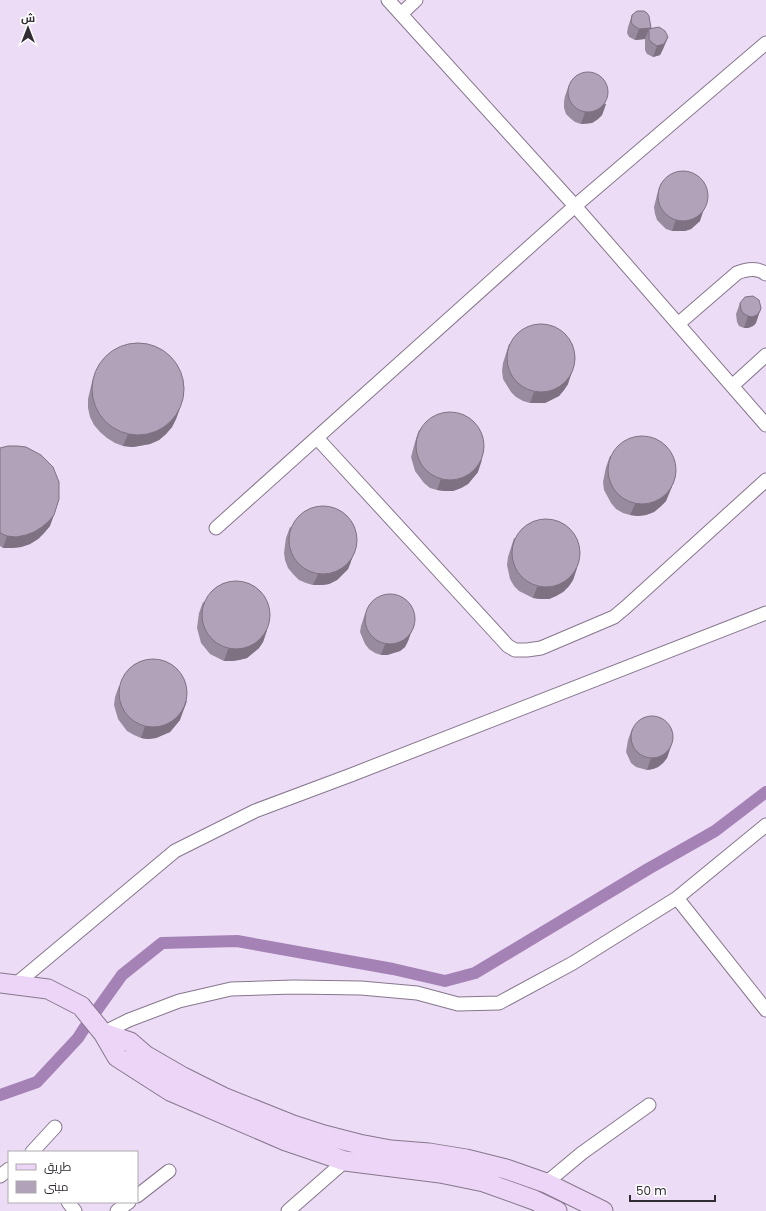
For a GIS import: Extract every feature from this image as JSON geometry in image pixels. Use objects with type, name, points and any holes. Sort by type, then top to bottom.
[{"type":"street","points":[[388,0],[575,206],[766,425]]},
{"type":"street","points":[[401,14],[416,0]]},
{"type":"street","points":[[216,528],[575,206],[766,43]]},
{"type":"street","points":[[678,324],[737,273],[744,270],[753,269],[762,271],[766,274]]},
{"type":"street","points":[[732,386],[766,355]]},
{"type":"street","points":[[317,438],[508,646],[516,650],[541,648],[614,617],[766,480]]},
{"type":"street","points":[[8,984],[175,851],[208,834],[255,811],[766,613]]},
{"type":"street","points":[[103,1033],[129,1020],[179,1001],[231,989],[293,987],[361,988],[416,993],[458,1004],[499,1004],[573,963],[677,898],[766,825]]},
{"type":"street","points":[[677,898],[766,1010]]},
{"type":"street","points":[[8,984],[48,989],[81,1006],[103,1033],[117,1057],[170,1091],[289,1133],[345,1161],[440,1173],[484,1182],[534,1200],[557,1211]]},
{"type":"street","points":[[546,1183],[582,1153],[649,1105]]},
{"type":"street","points":[[33,1151],[55,1127]]},
{"type":"street","points":[[289,1133],[331,1137],[391,1150],[429,1153],[466,1159],[506,1169],[546,1183],[603,1211]]},
{"type":"street","points":[[288,1211],[345,1161]]},
{"type":"street","points":[[0,1176],[8,1170]]},
{"type":"street","points":[[138,1195],[169,1171]]},
{"type":"street","points":[[69,1203],[75,1211]]},
{"type":"street","points":[[117,1211],[128,1203]]},
{"type":"building","points":[[637,11],[644,11],[647,13],[651,28],[639,29],[633,25],[631,22],[632,15]]},
{"type":"building","points":[[659,27],[665,31],[668,37],[664,44],[657,46],[649,39],[649,29]]},
{"type":"building","points":[[592,72],[599,75],[605,81],[608,92],[607,100],[599,109],[592,112],[584,112],[577,109],[569,100],[568,88],[571,81],[580,73]]},
{"type":"building","points":[[683,171],[692,173],[701,178],[706,187],[708,196],[706,205],[701,214],[692,219],[683,221],[674,219],[665,214],[660,205],[658,196],[660,187],[665,178],[674,173]]},
{"type":"building","points":[[753,296],[759,300],[761,308],[757,315],[752,317],[744,314],[741,310],[740,303],[745,297]]},
{"type":"building","points":[[534,324],[548,324],[560,329],[570,339],[575,351],[575,365],[570,377],[560,387],[548,392],[534,392],[522,387],[512,377],[507,365],[507,351],[512,339],[522,329]]},
{"type":"building","points":[[138,343],[147,344],[164,351],[176,363],[183,380],[183,398],[176,415],[164,427],[147,434],[138,435],[129,434],[112,427],[100,415],[93,398],[92,389],[93,380],[100,363],[112,351],[129,344]]},
{"type":"building","points":[[443,412],[457,412],[469,417],[479,427],[484,439],[484,453],[479,465],[469,475],[457,480],[443,480],[431,475],[421,465],[416,453],[416,439],[421,427],[431,417]]},
{"type":"building","points":[[635,436],[649,436],[661,441],[671,451],[676,463],[676,477],[671,489],[661,499],[649,504],[635,504],[623,499],[613,489],[608,477],[608,463],[613,451],[623,441]]},
{"type":"building","points":[[8,446],[26,447],[41,455],[53,467],[59,482],[59,499],[54,515],[42,527],[34,532],[16,537],[7,536],[0,533],[0,448]]},
{"type":"building","points":[[316,506],[330,506],[342,511],[352,521],[357,533],[357,547],[352,559],[342,569],[330,574],[316,574],[304,569],[294,559],[289,547],[289,533],[294,521],[304,511]]},
{"type":"building","points":[[539,519],[553,519],[565,524],[575,534],[580,546],[580,560],[575,572],[565,582],[553,587],[539,587],[527,582],[517,572],[512,560],[512,546],[517,534],[527,524]]},
{"type":"building","points":[[229,581],[243,581],[255,586],[265,596],[270,608],[270,622],[265,634],[255,644],[243,649],[229,649],[217,644],[207,634],[202,622],[202,608],[207,596],[217,586]]},
{"type":"building","points":[[390,594],[404,598],[411,605],[415,619],[411,633],[404,640],[390,644],[376,640],[369,633],[365,619],[369,605],[376,598]]},
{"type":"building","points":[[146,659],[160,659],[172,664],[182,674],[187,686],[187,700],[182,712],[172,722],[160,727],[146,727],[134,722],[124,712],[119,700],[119,686],[124,674],[134,664]]},
{"type":"building","points":[[648,716],[656,716],[667,722],[673,733],[673,741],[667,752],[656,758],[648,758],[637,752],[631,741],[631,733],[637,722]]},
{"type":"waterway","points":[[97,1010],[122,975],[162,943],[237,941],[393,969],[445,981],[475,973],[648,869],[715,831],[766,792]]},
{"type":"waterway","points":[[0,1095],[37,1082],[78,1038],[85,1027]]}]
